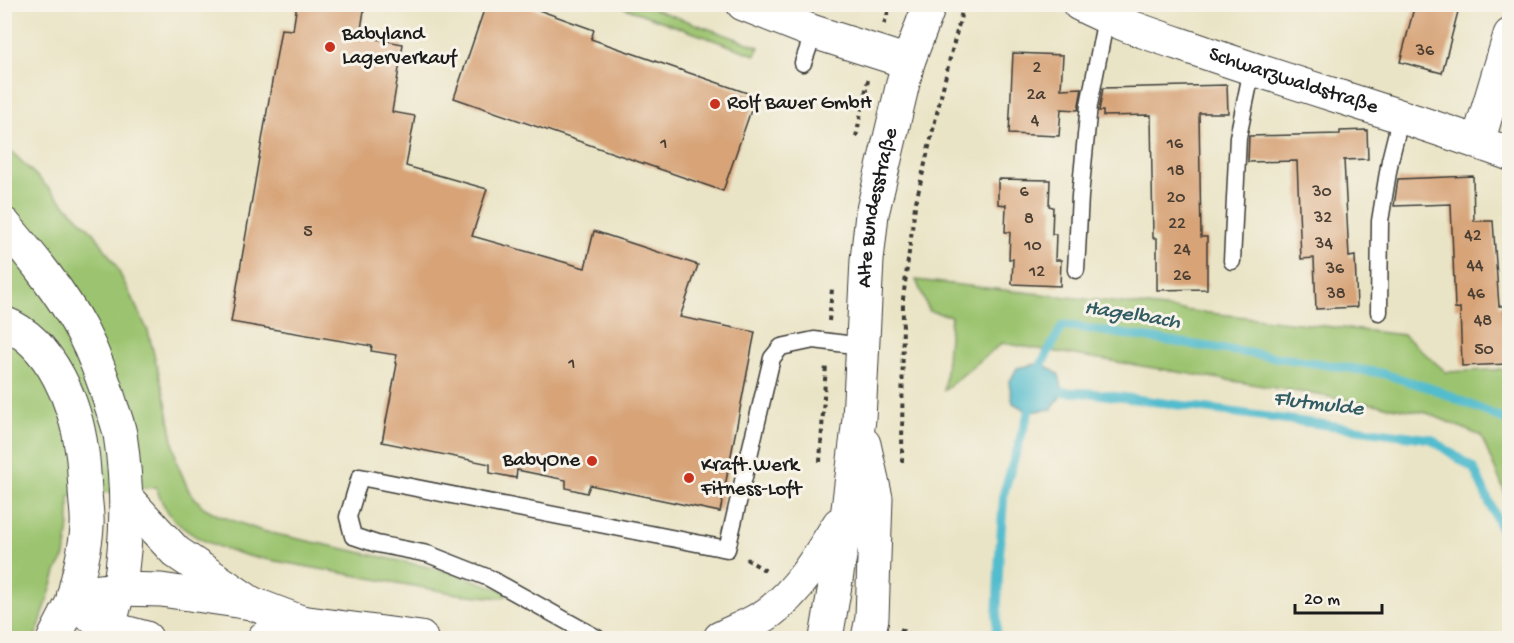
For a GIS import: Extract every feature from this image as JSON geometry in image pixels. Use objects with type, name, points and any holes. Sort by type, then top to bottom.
[{"type":"main road","points":[[743,4],[814,32],[909,62]]},
{"type":"main road","name":"Alte Bundesstraße","points":[[826,639],[848,509],[859,419],[861,346],[872,214],[909,62],[930,4]]},
{"type":"main road","name":"Schwarzwaldstraße","points":[[1092,11],[1252,69],[1401,116],[1509,154]]},
{"type":"main road","points":[[1478,142],[1509,35]]},
{"type":"main road","points":[[4,224],[57,291],[81,330],[102,373],[120,432],[126,499],[125,555],[108,633]]},
{"type":"main road","points":[[4,323],[15,328],[39,346],[60,379],[75,415],[82,452],[87,525],[82,561],[73,598],[54,639]]},
{"type":"main road","name":"Alte Bundesstraße","points":[[859,419],[876,498],[872,618],[868,639]]},
{"type":"main road","points":[[126,499],[176,552],[251,603]]},
{"type":"main road","points":[[720,639],[768,613],[796,587],[815,562],[848,509]]},
{"type":"main road","points":[[73,598],[119,589],[161,590],[251,603],[301,622],[386,636],[421,639]]},
{"type":"main road","points":[[73,598],[108,633],[146,639]]},
{"type":"main road","points":[[264,639],[301,622]]},
{"type":"lane","points":[[1076,270],[1080,196],[1089,105],[1092,11]]},
{"type":"lane","points":[[804,63],[814,32]]},
{"type":"lane","points":[[1232,261],[1238,137],[1252,69]]},
{"type":"lane","points":[[1379,312],[1380,221],[1390,160],[1401,116]]},
{"type":"lane","points":[[597,639],[489,578],[428,554],[377,544],[353,536],[348,517],[360,477],[726,549],[772,358],[781,346],[814,340],[861,346]]},
{"type":"path","points":[[902,465],[903,299],[915,206],[964,4]]},
{"type":"path","points":[[819,473],[827,342]]},
{"type":"path","points":[[726,549],[796,587]]},
{"type":"green space","points":[[617,5],[643,5],[759,47],[755,55]]},
{"type":"green space","points":[[5,145],[95,234],[115,264],[148,331],[166,402],[177,463],[189,491],[203,507],[262,531],[451,572],[511,593],[501,598],[458,594],[248,556],[212,544],[189,532],[170,515],[156,487],[69,496],[69,525],[65,556],[56,572],[38,630],[34,638],[5,638]]},
{"type":"green space","points":[[916,280],[1404,335],[1446,372],[1509,369],[1509,502],[1481,436],[1427,413],[1002,343],[944,390],[951,316],[929,311]]},
{"type":"water","points":[[1042,363],[1059,375],[1063,392],[1052,409],[1029,412],[1013,403],[1009,383],[1017,368]]},
{"type":"building","points":[[297,4],[365,4],[360,36],[403,44],[392,112],[415,116],[406,166],[487,189],[472,236],[585,268],[594,231],[698,265],[680,317],[755,332],[720,512],[590,485],[587,493],[566,488],[566,480],[517,470],[516,478],[490,473],[490,464],[382,442],[397,355],[371,351],[372,346],[231,322],[281,29],[293,30]]},
{"type":"building","points":[[486,4],[522,4],[594,30],[591,39],[756,96],[723,191],[454,98]]},
{"type":"building","points":[[1415,4],[1460,4],[1442,73],[1400,62]]},
{"type":"building","points":[[1013,53],[1063,55],[1061,89],[1082,88],[1078,110],[1061,109],[1059,136],[1009,134]]},
{"type":"building","points":[[1227,85],[1228,113],[1199,113],[1201,237],[1207,237],[1207,289],[1157,290],[1157,238],[1153,238],[1151,115],[1103,116],[1103,111],[1099,111],[1103,88]]},
{"type":"building","points":[[1367,130],[1368,159],[1344,160],[1349,257],[1355,256],[1357,307],[1316,309],[1314,258],[1301,259],[1297,161],[1248,162],[1249,136],[1340,134],[1340,131]]},
{"type":"building","points":[[1473,176],[1474,221],[1493,221],[1499,306],[1504,306],[1507,364],[1462,366],[1460,308],[1455,309],[1451,204],[1394,206],[1398,179]]},
{"type":"building","points":[[998,179],[1050,180],[1049,206],[1053,207],[1052,234],[1056,234],[1055,260],[1061,260],[1060,286],[1012,284],[1013,259],[1009,259],[1010,232],[1005,232],[1006,205],[998,204]]},
{"type":"waterway","name":"Hagelbach","points":[[1039,373],[1063,325],[1381,373],[1433,389],[1510,422]]},
{"type":"waterway","name":"Flutmulde","points":[[1063,392],[1090,393],[1431,439],[1474,469],[1510,548]]},
{"type":"waterway","name":"Hagelbach","points":[[996,638],[1004,492],[1032,401]]},
{"type":"place","name":"Babyland Lagerverkauf","points":[[330,47]]},
{"type":"place","name":"Rolf Bauer GmbH","points":[[715,104]]},
{"type":"place","name":"BabyOne","points":[[592,461]]},
{"type":"place","name":"Kraft.Werk Fitness-Loft","points":[[689,478]]}]
